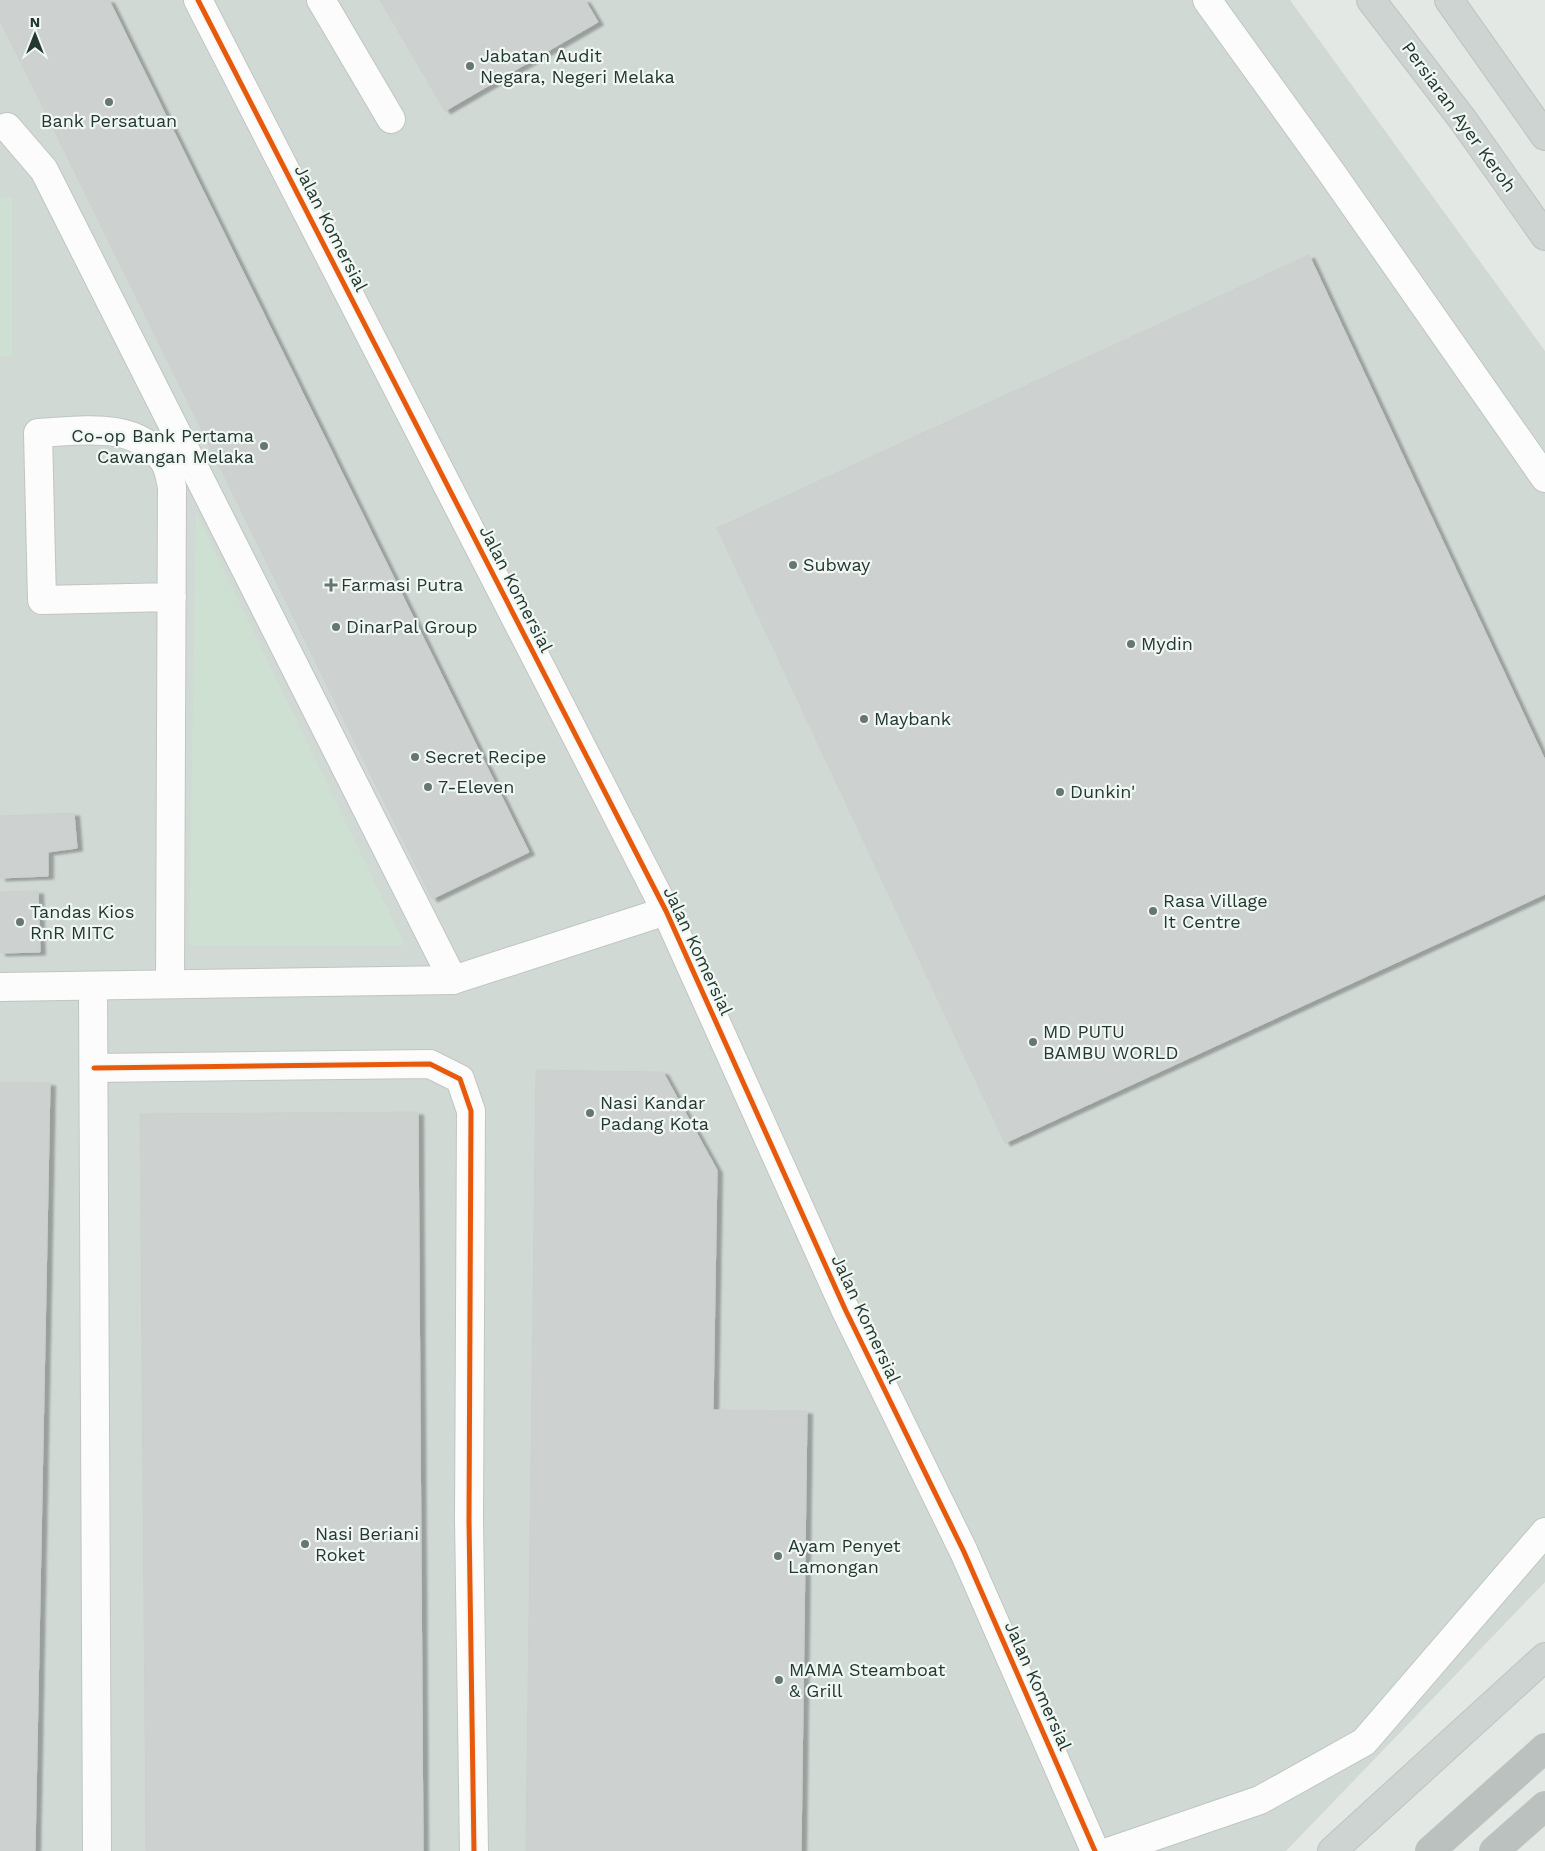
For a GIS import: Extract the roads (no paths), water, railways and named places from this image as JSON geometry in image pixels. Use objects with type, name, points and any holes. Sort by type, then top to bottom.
[{"type":"highway","points":[[1430,1851],[1545,1748]]},
{"type":"highway","points":[[1494,1851],[1545,1806]]},
{"type":"main road","name":"Persiaran Ayer Keroh","points":[[1371,0],[1463,120],[1545,236]]},
{"type":"main road","points":[[1449,0],[1545,136]]},
{"type":"main road","points":[[1332,1851],[1545,1657]]},
{"type":"street","name":"Jalan Komersial","points":[[198,0],[666,911],[845,1309],[964,1552],[1095,1851]]},
{"type":"street","points":[[321,0],[391,119]]},
{"type":"street","points":[[1207,0],[1331,172],[1545,478]]},
{"type":"street","points":[[2,121],[44,170],[453,980]]},
{"type":"street","points":[[170,984],[172,597],[172,487],[165,462],[152,446],[137,436],[107,430],[38,432],[42,600],[172,597]]},
{"type":"street","points":[[0,988],[453,980],[666,911]]},
{"type":"street","points":[[93,986],[97,1851]]},
{"type":"street","points":[[94,1068],[430,1064],[460,1079],[472,1111],[469,1520],[474,1851]]},
{"type":"street","points":[[1111,1851],[1260,1800],[1364,1742],[1545,1532]]},
{"type":"place","name":"Jabatan Audit Negara, Negeri Melaka","points":[[470,66]]},
{"type":"place","name":"Bank Persatuan","points":[[109,102]]},
{"type":"place","name":"Co-op Bank Pertama Cawangan Melaka","points":[[264,446]]},
{"type":"place","name":"Subway","points":[[793,565]]},
{"type":"place","name":"Farmasi Putra","points":[[331,585]]},
{"type":"place","name":"DinarPal Group","points":[[336,627]]},
{"type":"place","name":"Mydin","points":[[1131,644]]},
{"type":"place","name":"Maybank","points":[[864,719]]},
{"type":"place","name":"Secret Recipe","points":[[415,757]]},
{"type":"place","name":"7-Eleven","points":[[428,787]]},
{"type":"place","name":"Dunkin'","points":[[1060,792]]},
{"type":"place","name":"Rasa Village It Centre","points":[[1153,911]]},
{"type":"place","name":"Tandas Kios RnR MITC","points":[[20,922]]},
{"type":"place","name":"MD PUTU BAMBU WORLD","points":[[1033,1042]]},
{"type":"place","name":"Nasi Kandar Padang Kota","points":[[590,1113]]},
{"type":"place","name":"Nasi Beriani Roket","points":[[305,1544]]},
{"type":"place","name":"Ayam Penyet Lamongan","points":[[778,1556]]},
{"type":"place","name":"MAMA Steamboat & Grill","points":[[779,1680]]}]
